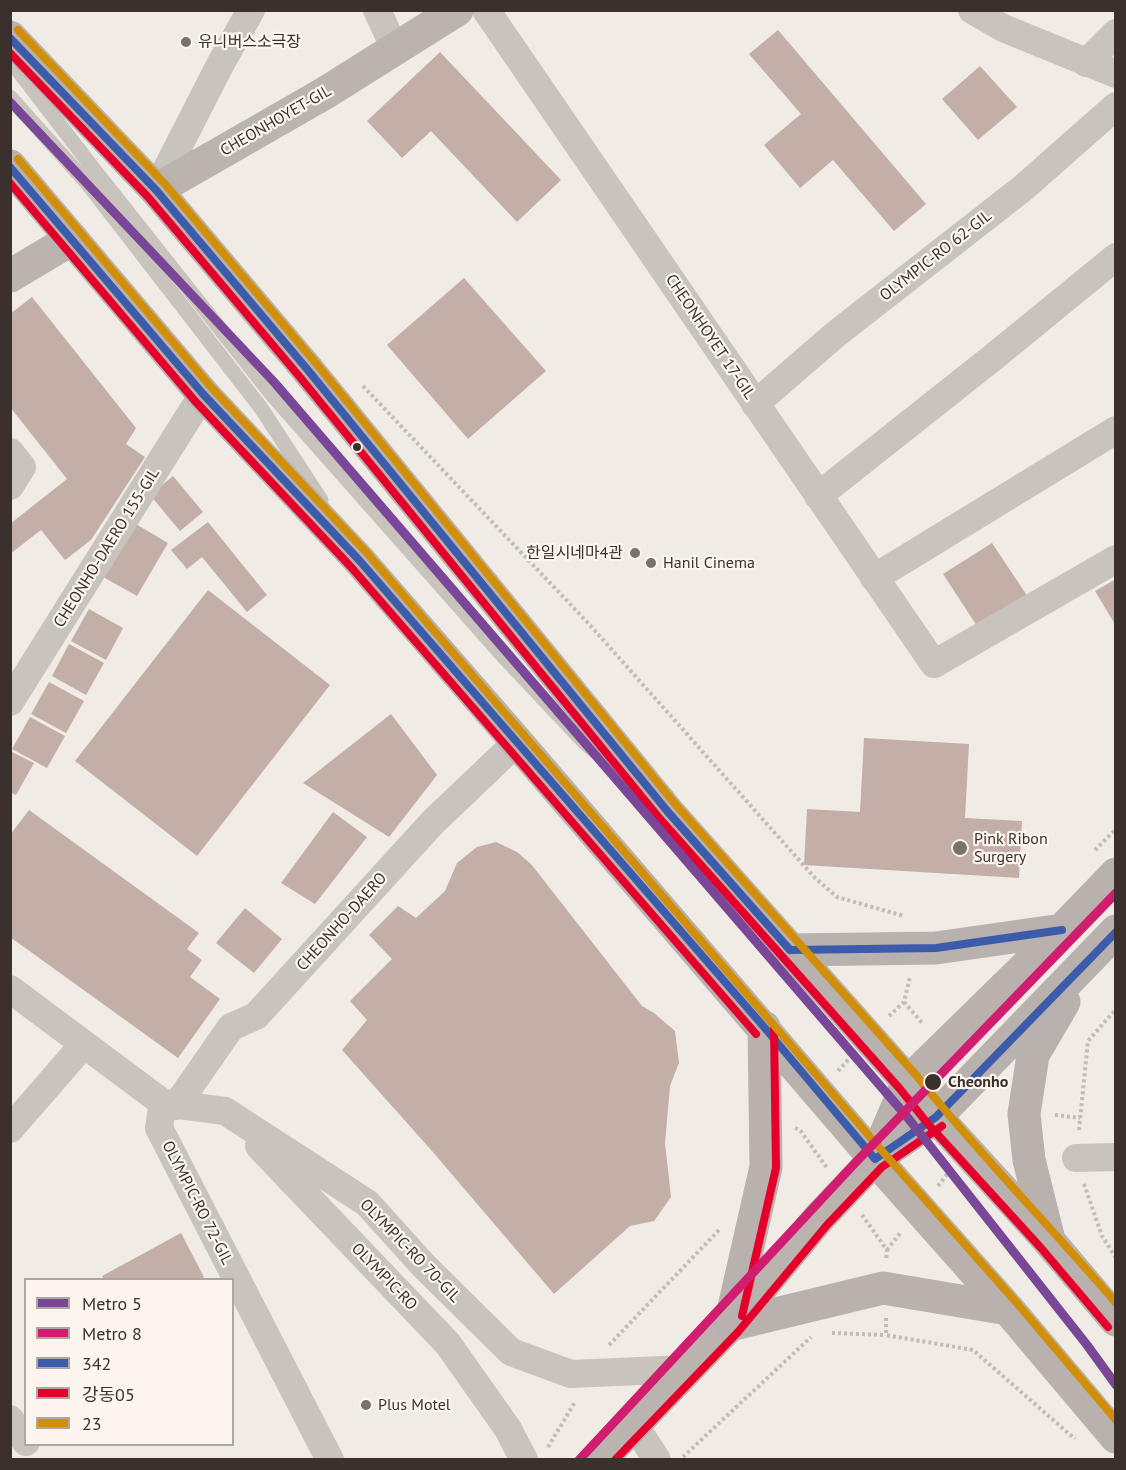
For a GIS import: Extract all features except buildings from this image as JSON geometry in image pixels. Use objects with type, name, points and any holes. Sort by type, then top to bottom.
[{"type":"main road","points":[[10,37],[156,190],[307,369],[668,812],[908,1082],[936,1117],[1049,1241],[1116,1320]]},
{"type":"main road","points":[[10,166],[203,394],[359,560],[764,1027],[875,1159],[1008,1309],[1116,1437]]},
{"type":"main road","points":[[875,1159],[908,1082],[1055,938],[1104,863]]},
{"type":"main road","points":[[875,1159],[936,1117],[1116,931]]},
{"type":"main road","points":[[790,950],[936,948],[1055,938]]},
{"type":"main road","points":[[1034,1016],[1019,1017],[1012,1013],[1010,1001],[1012,994],[1048,958],[1055,938]]},
{"type":"main road","points":[[1049,1241],[1029,1160],[1024,1114],[1034,1055],[1088,959]]},
{"type":"main road","points":[[764,1027],[766,1167],[730,1325],[883,1288],[1008,1309]]},
{"type":"street","points":[[156,190],[251,10]]},
{"type":"street","points":[[377,10],[395,49]]},
{"type":"street","name":"CHEONHOYET-GIL","points":[[156,190],[325,93],[457,10]]},
{"type":"street","name":"CHEONHOYET 17-GIL","points":[[486,10],[934,664],[1116,559]]},
{"type":"street","points":[[976,11],[1003,28],[1116,75]]},
{"type":"street","points":[[1086,63],[1116,33]]},
{"type":"street","name":"OLYMPIC-RO 62-GIL","points":[[755,404],[836,334],[1023,188],[1116,106]]},
{"type":"street","points":[[10,276],[72,239]]},
{"type":"street","points":[[818,496],[992,359],[1116,257]]},
{"type":"street","name":"CHEONHO-DAERO 155-GIL","points":[[10,702],[203,394]]},
{"type":"street","points":[[874,578],[1116,430]]},
{"type":"street","points":[[10,452],[22,467],[10,486]]},
{"type":"street","name":"CHEONHO-DAERO","points":[[170,1105],[231,1027],[256,1016],[433,822],[517,742]]},
{"type":"street","points":[[10,989],[83,1045],[170,1105]]},
{"type":"street","points":[[10,1129],[83,1045]]},
{"type":"street","name":"OLYMPIC-RO 70-GIL","points":[[170,1105],[225,1110],[368,1203],[424,1266],[511,1352],[571,1374],[687,1369]]},
{"type":"street","name":"OLYMPIC-RO 72-GIL","points":[[170,1105],[159,1128],[330,1460]]},
{"type":"street","name":"OLYMPIC-RO","points":[[225,1110],[448,1344],[508,1429],[535,1455]]},
{"type":"street","points":[[1076,1158],[1116,1157]]},
{"type":"street","points":[[600,1460],[730,1325],[819,1218],[875,1159]]},
{"type":"street","points":[[10,1419],[24,1440]]},
{"type":"street","points":[[634,1424],[657,1460]]},
{"type":"street","points":[[28,1446],[38,1460]]},
{"type":"lane","points":[[10,60],[281,406],[503,656],[585,743],[668,812]]},
{"type":"lane","points":[[10,97],[87,183],[261,408],[359,560]]},
{"type":"path","points":[[359,381],[589,624],[815,879],[837,897],[905,917]]},
{"type":"path","points":[[1104,863],[1116,829]]},
{"type":"path","points":[[890,1014],[904,1002],[912,972]]},
{"type":"path","points":[[904,1002],[918,1019]]},
{"type":"path","points":[[1115,1009],[1088,1041],[1076,1158],[1102,1236],[1116,1258]]},
{"type":"path","points":[[1051,1115],[1080,1118]]},
{"type":"path","points":[[535,1455],[594,1372],[600,1353],[727,1223]]},
{"type":"path","points":[[681,1460],[816,1332]]},
{"type":"path","points":[[828,1333],[886,1335]]},
{"type":"metro line","name":"5","points":[[10,102],[274,382],[908,1118],[1116,1385]]},
{"type":"metro line","name":"8","points":[[579,1460],[856,1162],[1116,893]]},
{"type":"transit line","name":"23","points":[[18,30],[164,183],[315,362],[676,805],[1116,1303]]},
{"type":"transit line","name":"342","points":[[10,38],[156,190],[307,369],[668,812],[790,950]]},
{"type":"transit line","name":"강동05","points":[[10,53],[148,197],[299,376],[660,819],[900,1089],[928,1124],[1041,1248],[1108,1327]]},
{"type":"transit line","name":"23","points":[[18,159],[211,387],[367,553],[1116,1420]]},
{"type":"transit line","name":"342","points":[[10,167],[203,394],[359,560],[764,1027],[875,1159],[936,1117],[1116,932]]},
{"type":"transit line","name":"강동05","points":[[10,183],[195,401],[351,567],[756,1034]]},
{"type":"transit line","name":"342","points":[[790,950],[936,948],[1062,930]]},
{"type":"transit line","name":"강동05","points":[[742,1316],[776,1168],[774,1027]]},
{"type":"transit line","name":"강동05","points":[[615,1460],[738,1332],[827,1225],[882,1167],[942,1126]]},
{"type":"place","name":"유니버스소극장","points":[[186,42]]},
{"type":"place","name":"한일시네마4관","points":[[635,553]]},
{"type":"place","name":"Hanil Cinema","points":[[651,563]]},
{"type":"place","name":"Pink Ribon Surgery","points":[[960,848]]},
{"type":"place","name":"Cheonho","points":[[933,1082]]},
{"type":"place","name":"Plus Motel","points":[[366,1405]]}]
